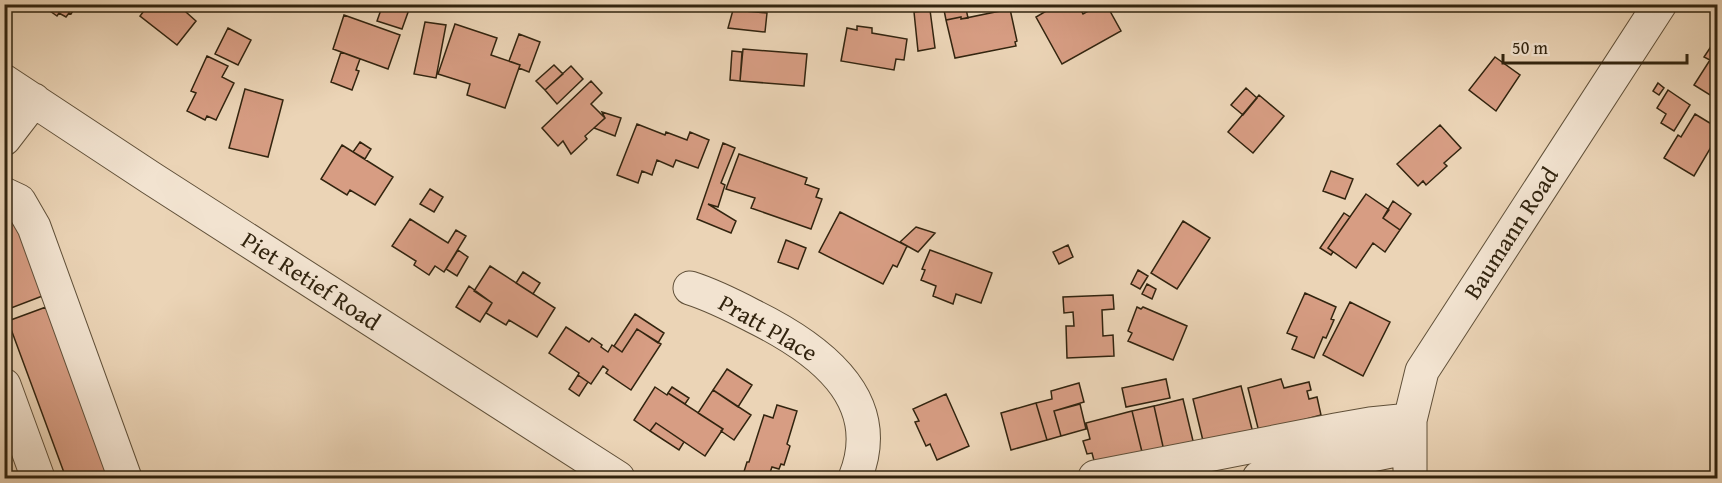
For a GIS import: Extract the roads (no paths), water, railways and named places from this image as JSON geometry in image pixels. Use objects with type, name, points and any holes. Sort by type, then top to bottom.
[{"type":"street","name":"Baumann Road","points":[[1410,478],[1410,434],[1422,371],[1660,4]]},
{"type":"street","name":"Piet Retief Road","points":[[4,81],[618,478]]},
{"type":"street","points":[[4,139],[34,100]]},
{"type":"street","points":[[4,194],[19,201],[34,226],[125,478]]},
{"type":"street","name":"Pratt Place","points":[[690,288],[709,294],[780,329],[827,362],[841,378],[854,395],[861,417],[863,438],[861,464],[855,478]]},
{"type":"street","points":[[4,385],[38,478]]},
{"type":"street","points":[[1095,477],[1370,424],[1410,434]]},
{"type":"street","points":[[1259,478],[1410,434]]}]
